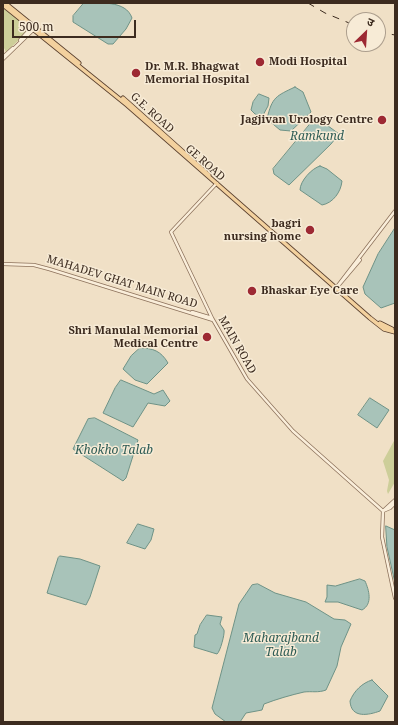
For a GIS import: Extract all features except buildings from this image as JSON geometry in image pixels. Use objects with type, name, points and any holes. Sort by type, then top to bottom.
[{"type":"main road","points":[[6,3],[33,28]]},
{"type":"main road","name":"GE ROAD","points":[[3,5],[127,105],[384,329],[395,331]]},
{"type":"street","points":[[3,58],[33,28]]},
{"type":"street","name":"MAIN ROAD","points":[[216,183],[171,232],[212,319],[250,382],[293,430],[383,511]]},
{"type":"street","points":[[336,287],[395,212]]},
{"type":"street","name":"MAHADEV GHAT MAIN ROAD","points":[[3,263],[33,264],[48,267],[212,319]]},
{"type":"street","points":[[395,500],[383,511],[382,537],[395,598]]},
{"type":"street","points":[[383,511],[390,508],[395,503]]},
{"type":"green space","points":[[3,7],[28,28],[21,38],[6,52],[3,46]]},
{"type":"green space","points":[[395,439],[395,482],[388,494],[387,491],[389,480],[383,461]]},
{"type":"water","points":[[84,3],[118,5],[129,12],[132,18],[126,29],[113,44],[108,44],[73,22],[73,16]]},
{"type":"water","points":[[295,87],[303,92],[311,112],[291,131],[280,130],[267,119],[271,106],[279,95]]},
{"type":"water","points":[[259,94],[269,98],[268,106],[262,117],[255,114],[251,110],[253,102]]},
{"type":"water","name":"Ramkund","points":[[316,117],[339,134],[331,144],[289,185],[274,174],[273,169]]},
{"type":"water","points":[[320,166],[327,169],[342,181],[336,196],[330,202],[322,205],[300,190],[307,175]]},
{"type":"water","points":[[395,228],[395,303],[381,308],[365,294],[363,287],[378,254]]},
{"type":"water","points":[[140,348],[156,351],[168,363],[147,384],[135,380],[123,369],[131,356]]},
{"type":"water","points":[[121,380],[154,394],[163,390],[170,401],[165,406],[148,403],[133,427],[103,413],[115,388]]},
{"type":"water","points":[[370,398],[389,410],[377,428],[358,415]]},
{"type":"water","name":"Khokho Talab","points":[[95,418],[138,440],[126,478],[123,481],[73,449],[88,419]]},
{"type":"water","points":[[138,524],[154,529],[151,540],[145,549],[127,543]]},
{"type":"water","points":[[386,526],[395,530],[395,583],[387,547]]},
{"type":"water","points":[[60,556],[80,559],[100,566],[86,605],[47,593],[58,558]]},
{"type":"water","points":[[360,579],[365,581],[368,588],[369,597],[368,604],[362,610],[338,602],[325,602],[327,597],[327,585],[335,586]]},
{"type":"water","name":"Maharajband Talab","points":[[258,584],[275,593],[306,602],[334,619],[345,620],[351,624],[341,647],[337,666],[326,690],[318,692],[304,692],[279,699],[264,704],[262,710],[246,713],[240,722],[226,722],[215,714],[212,708],[239,604],[252,585]]},
{"type":"water","points":[[207,615],[222,617],[220,624],[224,630],[224,635],[221,647],[217,654],[194,647],[195,635],[197,634],[200,625]]},
{"type":"water","points":[[372,680],[388,696],[380,711],[371,714],[357,713],[351,707],[350,701],[359,688]]},
{"type":"railway","points":[[308,3],[325,13],[346,22]]},
{"type":"railway","points":[[386,33],[395,35]]},
{"type":"place","name":"Modi Hospital","points":[[260,62]]},
{"type":"place","name":"Dr. M.R. Bhagwat Memorial Hospital","points":[[136,73]]},
{"type":"place","name":"Jagjivan Urology Centre","points":[[382,120]]},
{"type":"place","name":"bagri nursing home","points":[[310,230]]},
{"type":"place","name":"Bhaskar Eye Care","points":[[252,291]]},
{"type":"place","name":"Shri Manulal Memorial Medical Centre","points":[[207,337]]}]
